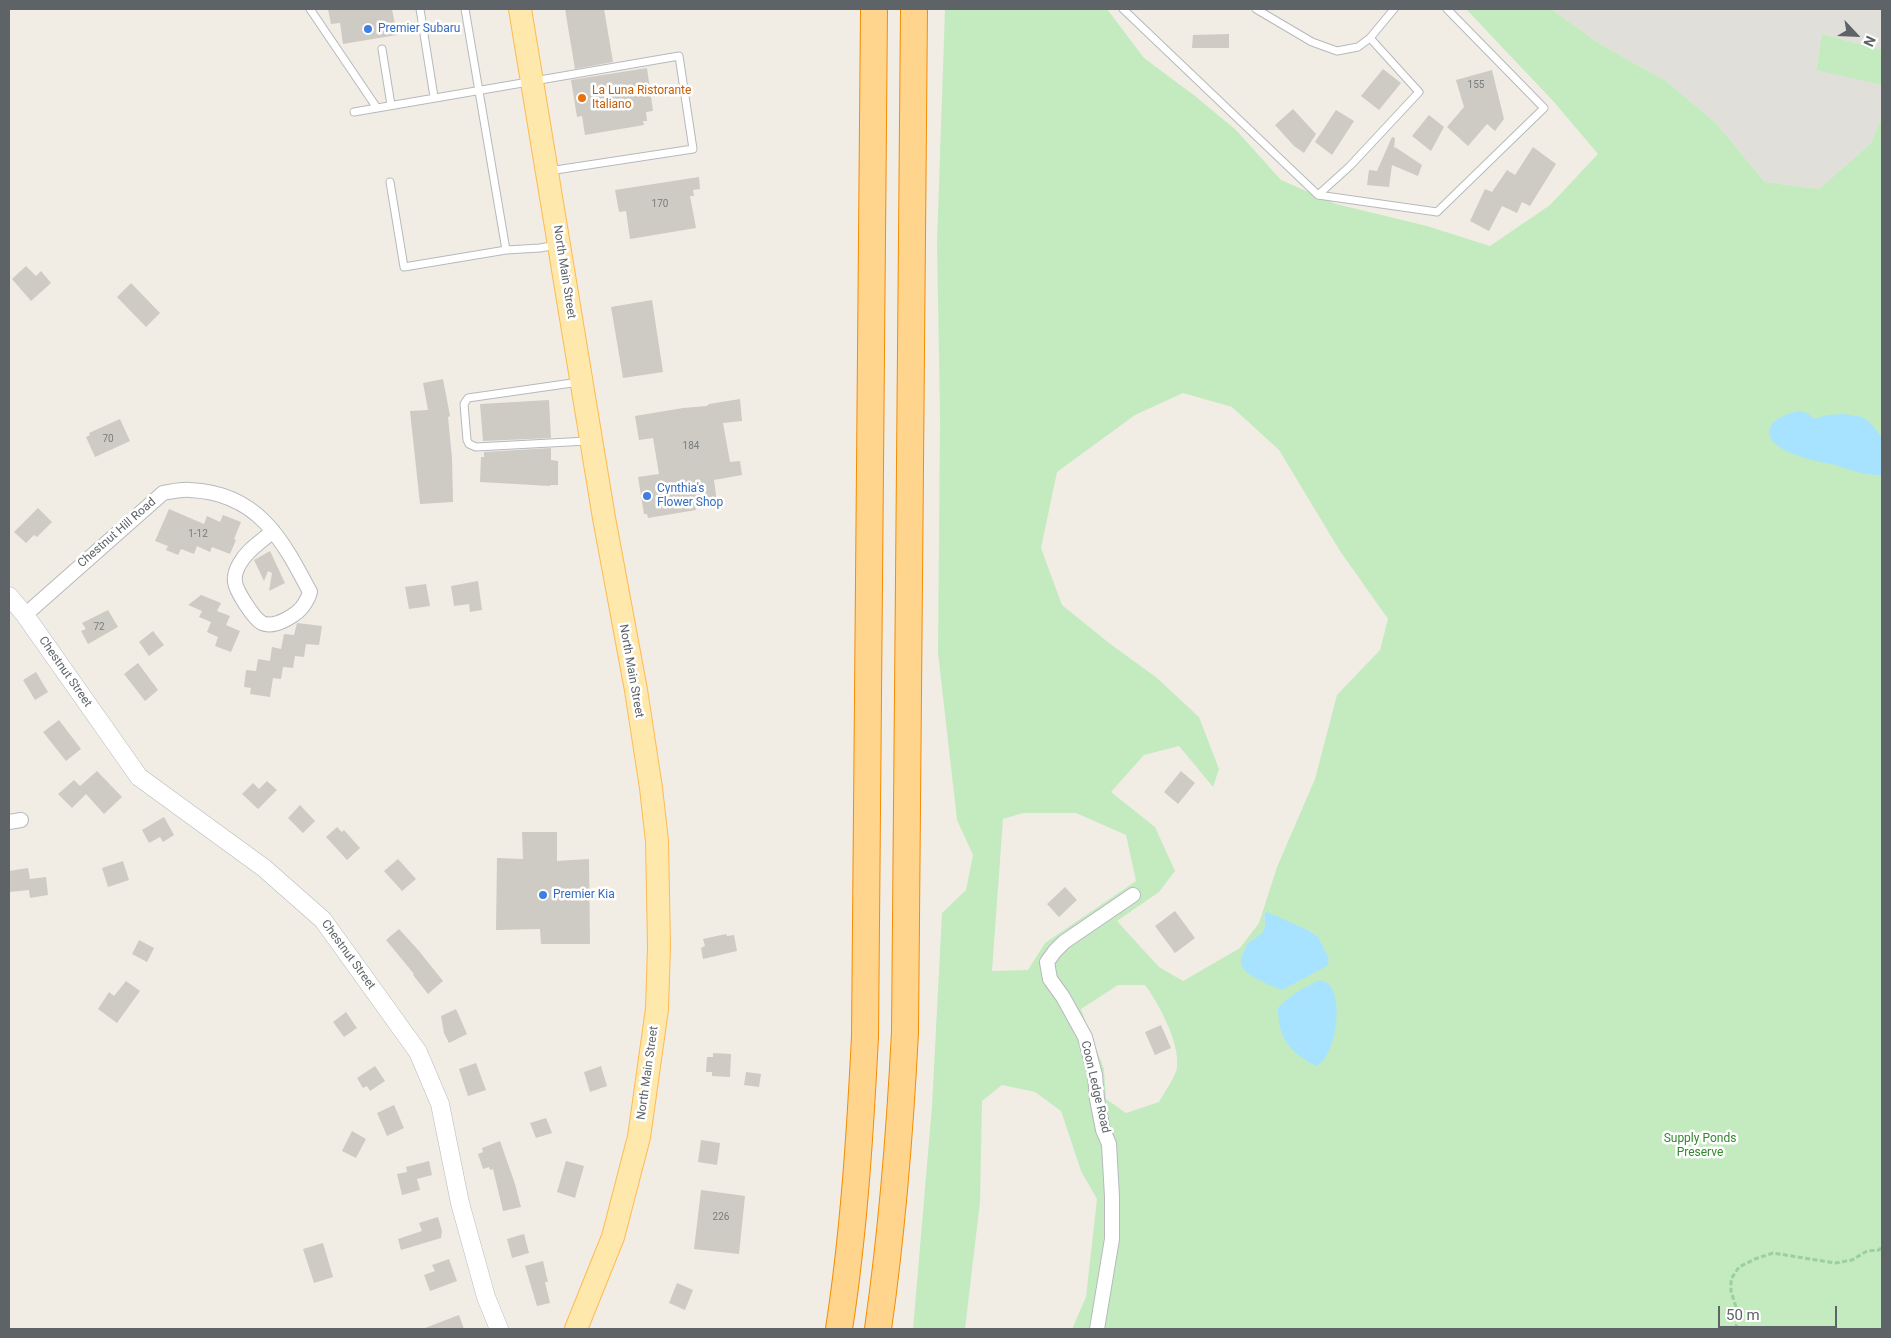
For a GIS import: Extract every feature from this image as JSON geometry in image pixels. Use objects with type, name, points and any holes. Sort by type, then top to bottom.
[{"type":"highway","points":[[839,1329],[846,1283],[860,1138],[865,1037],[874,9]]},
{"type":"highway","points":[[878,1329],[887,1265],[900,1123],[905,1032],[914,9]]},
{"type":"main road","name":"North Main Street","points":[[520,9],[530,80],[560,244],[581,382],[652,788],[657,841],[659,946],[657,1010],[639,1137],[613,1237],[576,1329]]},
{"type":"street","name":"Chestnut Hill Road","points":[[25,615],[163,493],[189,490],[218,495],[247,506],[273,531],[286,548],[310,592],[305,604],[292,616],[272,625],[262,623],[252,614],[235,582],[240,563],[248,553],[273,531]]},
{"type":"street","name":"Chestnut Street","points":[[9,596],[25,615],[139,777],[264,868],[323,920],[418,1052],[440,1104],[460,1203],[486,1297],[498,1329]]},
{"type":"street","name":"Coon Ledge Road","points":[[1097,1329],[1112,1239],[1109,1144],[1097,1099],[1095,1075],[1085,1037],[1050,979],[1047,962],[1064,942],[1133,895]]},
{"type":"lane","points":[[310,9],[377,108]]},
{"type":"lane","points":[[420,9],[434,98]]},
{"type":"lane","points":[[465,9],[506,250]]},
{"type":"lane","points":[[1123,9],[1318,195],[1437,212],[1544,108],[1447,9]]},
{"type":"lane","points":[[1256,9],[1312,42],[1337,51],[1358,46],[1370,38],[1394,9]]},
{"type":"lane","points":[[1318,195],[1350,166],[1419,92],[1370,38]]},
{"type":"lane","points":[[382,49],[391,105]]},
{"type":"lane","points":[[354,112],[530,80],[679,56],[693,149],[546,171]]},
{"type":"lane","points":[[390,182],[404,267],[506,250],[540,248],[560,244]]},
{"type":"lane","points":[[581,382],[468,398],[464,404],[467,440],[469,444],[476,447],[591,441]]},
{"type":"path","points":[[1734,1329],[1737,1324],[1736,1307],[1731,1291],[1732,1279],[1739,1267],[1773,1253],[1835,1263],[1852,1260],[1867,1251],[1882,1248]]},
{"type":"shaded area","points":[[1551,9],[1882,9],[1882,50],[1822,34],[1816,69],[1882,85],[1882,118],[1871,143],[1819,189],[1765,182],[1716,123],[1666,81],[1600,44]]},
{"type":"green space","name":"Supply Ponds Preserve","points":[[945,9],[1107,9],[1144,58],[1195,96],[1236,130],[1281,180],[1336,204],[1427,226],[1490,246],[1550,205],[1598,154],[1554,102],[1466,9],[1551,9],[1600,44],[1666,81],[1716,123],[1765,182],[1819,189],[1871,143],[1882,118],[1882,1329],[1072,1329],[1086,1297],[1097,1199],[1081,1171],[1061,1111],[1035,1092],[1002,1085],[982,1101],[980,1202],[965,1329],[913,1329],[932,1106],[942,913],[966,890],[973,855],[957,820],[938,653],[940,418],[937,242]],"holes":[[[1183,393],[1232,407],[1279,450],[1340,551],[1388,619],[1380,650],[1337,695],[1315,779],[1277,867],[1259,923],[1240,948],[1183,981],[1159,967],[1117,921],[1159,892],[1175,871],[1155,827],[1111,792],[1144,755],[1179,746],[1213,787],[1219,769],[1199,717],[1157,678],[1062,605],[1041,548],[1057,472],[1135,415]],[[1023,813],[1076,813],[1126,835],[1136,881],[1045,943],[1028,970],[992,971],[1003,819]],[[1267,913],[1308,930],[1318,937],[1250,942],[1259,937],[1265,929],[1264,915]],[[1118,985],[1145,985],[1167,1024],[1177,1057],[1177,1067],[1174,1075],[1159,1102],[1126,1113],[1106,1099],[1104,1069],[1081,1009]]]},
{"type":"green space","points":[[1822,34],[1882,50],[1882,85],[1816,70]]},
{"type":"water","points":[[1799,411],[1807,413],[1814,419],[1827,415],[1844,414],[1863,417],[1882,438],[1882,475],[1861,473],[1799,456],[1779,446],[1772,440],[1769,432],[1772,424],[1784,416]]},
{"type":"water","points":[[1267,912],[1308,930],[1318,937],[1329,959],[1327,966],[1282,990],[1258,980],[1247,972],[1241,964],[1242,957],[1247,944],[1264,931],[1264,915]]},
{"type":"water","points":[[1320,980],[1326,982],[1333,990],[1337,1013],[1336,1026],[1329,1052],[1323,1061],[1316,1066],[1299,1055],[1287,1043],[1280,1028],[1278,1008],[1292,995]]},
{"type":"building","name":"Premier Subaru","points":[[328,9],[392,9],[397,35],[343,44],[340,23],[331,24]]},
{"type":"building","points":[[565,9],[604,9],[613,62],[575,69]]},
{"type":"building","points":[[1229,34],[1229,48],[1192,48],[1193,35]]},
{"type":"building","points":[[647,68],[653,111],[646,112],[647,121],[643,121],[644,125],[585,135],[582,116],[577,117],[571,80]]},
{"type":"building","points":[[1383,69],[1401,83],[1379,110],[1361,96]]},
{"type":"building","points":[[1492,70],[1504,119],[1495,131],[1487,124],[1468,146],[1447,127],[1464,107],[1456,80]]},
{"type":"building","points":[[1293,109],[1316,134],[1304,153],[1294,146],[1275,125]]},
{"type":"building","points":[[1336,110],[1354,121],[1332,155],[1315,142]]},
{"type":"building","points":[[1429,115],[1444,127],[1431,151],[1412,136]]},
{"type":"building","points":[[1392,137],[1395,138],[1394,149],[1395,147],[1422,165],[1418,176],[1392,165],[1389,187],[1367,185],[1369,170],[1377,171]]},
{"type":"building","points":[[1533,147],[1556,164],[1530,206],[1522,202],[1517,213],[1502,206],[1489,231],[1470,221],[1485,189],[1492,192],[1507,170],[1515,175]]},
{"type":"building","points":[[699,177],[700,189],[693,190],[694,196],[690,196],[696,228],[630,239],[626,211],[619,212],[615,190]]},
{"type":"building","points":[[26,266],[36,276],[41,271],[51,283],[31,301],[12,279]]},
{"type":"building","points":[[131,283],[160,313],[146,327],[117,297]]},
{"type":"building","points":[[652,300],[663,372],[623,378],[611,307]]},
{"type":"building","points":[[443,379],[450,416],[448,417],[452,458],[453,502],[420,504],[410,411],[428,410],[423,383]]},
{"type":"building","points":[[740,399],[742,421],[723,423],[730,462],[740,461],[742,475],[714,480],[717,503],[695,506],[696,510],[648,518],[647,514],[644,514],[638,477],[659,474],[653,438],[639,440],[635,416],[707,406],[709,404]]},
{"type":"building","points":[[549,400],[551,438],[483,441],[480,404]]},
{"type":"building","points":[[120,419],[130,441],[95,457],[86,437],[90,435],[89,433]]},
{"type":"building","points":[[551,448],[551,460],[558,461],[558,485],[480,482],[481,457],[484,457],[484,452]]},
{"type":"building","points":[[38,508],[52,522],[37,537],[34,535],[26,543],[14,532]]},
{"type":"building","points":[[169,509],[204,524],[207,516],[220,522],[223,515],[241,522],[230,554],[212,547],[210,552],[197,546],[194,554],[181,549],[178,555],[166,550],[168,546],[155,541]]},
{"type":"building","points":[[270,551],[285,583],[269,591],[272,573],[268,571],[264,581],[254,560]]},
{"type":"building","points":[[478,581],[482,610],[470,612],[469,604],[454,606],[451,586]]},
{"type":"building","points":[[426,584],[430,606],[409,609],[405,587]]},
{"type":"building","points":[[201,595],[221,603],[217,611],[230,616],[226,625],[240,631],[231,652],[215,646],[218,637],[207,632],[211,622],[199,617],[202,611],[188,605]]},
{"type":"building","points":[[108,610],[118,627],[88,644],[81,631],[86,629],[82,623]]},
{"type":"building","points":[[297,623],[322,626],[319,645],[306,644],[304,657],[295,656],[293,668],[283,667],[281,679],[273,678],[270,697],[250,694],[251,688],[244,687],[246,670],[256,671],[258,659],[270,661],[272,647],[281,649],[284,634],[294,635]]},
{"type":"building","points":[[153,631],[164,645],[149,656],[139,642]]},
{"type":"building","points":[[138,663],[158,690],[145,701],[124,674]]},
{"type":"building","points":[[36,672],[48,692],[35,700],[23,680]]},
{"type":"building","points":[[59,720],[81,749],[66,761],[43,732]]},
{"type":"building","points":[[97,771],[122,797],[104,814],[86,794],[72,808],[58,794],[74,780],[80,786]]},
{"type":"building","points":[[1181,771],[1195,783],[1178,804],[1164,792]]},
{"type":"building","points":[[267,781],[277,790],[258,809],[242,794],[253,783],[259,789]]},
{"type":"building","points":[[300,805],[315,821],[303,833],[288,818]]},
{"type":"building","points":[[164,817],[174,835],[163,842],[160,837],[149,843],[142,830]]},
{"type":"building","points":[[337,827],[342,832],[344,830],[360,848],[347,860],[326,837]]},
{"type":"building","name":"Premier Kia","points":[[522,832],[557,832],[557,861],[589,859],[590,944],[541,944],[540,929],[496,930],[497,858],[523,859]]},
{"type":"building","points":[[398,859],[416,879],[402,891],[384,871]]},
{"type":"building","points":[[123,861],[129,880],[108,887],[102,868]]},
{"type":"building","points":[[28,868],[30,879],[46,877],[48,895],[30,898],[29,890],[9,892],[9,871]]},
{"type":"building","points":[[1065,887],[1077,900],[1059,917],[1047,904]]},
{"type":"building","points":[[1175,911],[1195,938],[1175,953],[1155,926]]},
{"type":"building","points":[[399,929],[443,981],[428,994],[386,940]]},
{"type":"building","points":[[726,934],[727,936],[734,935],[737,951],[703,959],[701,948],[705,946],[703,939]]},
{"type":"building","points":[[139,940],[154,948],[147,962],[132,954]]},
{"type":"building","points":[[126,981],[140,991],[117,1023],[98,1009],[109,992],[114,996]]},
{"type":"building","points":[[456,1009],[467,1034],[449,1043],[444,1033],[441,1016]]},
{"type":"building","points":[[346,1012],[357,1028],[344,1037],[333,1022]]},
{"type":"building","points":[[1161,1025],[1171,1048],[1155,1055],[1145,1032]]},
{"type":"building","points":[[713,1053],[731,1054],[730,1077],[712,1076],[712,1072],[706,1072],[707,1057],[713,1057]]},
{"type":"building","points":[[476,1063],[486,1090],[468,1096],[459,1069]]},
{"type":"building","points":[[375,1066],[385,1081],[370,1091],[367,1086],[363,1088],[357,1078]]},
{"type":"building","points":[[601,1066],[607,1086],[590,1092],[584,1072]]},
{"type":"building","points":[[746,1072],[761,1074],[759,1087],[744,1085]]},
{"type":"building","points":[[394,1105],[404,1128],[387,1136],[377,1113]]},
{"type":"building","points":[[546,1118],[552,1133],[536,1138],[530,1123]]},
{"type":"building","points":[[352,1131],[366,1139],[356,1158],[342,1151]]},
{"type":"building","points":[[701,1140],[720,1143],[717,1165],[698,1162]]},
{"type":"building","points":[[500,1141],[521,1207],[503,1211],[493,1169],[490,1170],[489,1167],[483,1169],[478,1154],[483,1152],[482,1148]]},
{"type":"building","points":[[429,1161],[432,1175],[417,1179],[420,1190],[402,1195],[397,1174],[407,1172],[406,1167]]},
{"type":"building","points":[[566,1161],[584,1166],[575,1198],[557,1192]]},
{"type":"building","points":[[701,1190],[745,1196],[739,1254],[694,1249]]},
{"type":"building","points":[[438,1217],[442,1231],[441,1238],[401,1250],[398,1239],[422,1231],[419,1223]]},
{"type":"building","points":[[524,1234],[529,1253],[512,1258],[507,1239]]},
{"type":"building","points":[[323,1243],[333,1277],[314,1283],[303,1249]]},
{"type":"building","points":[[449,1259],[457,1281],[430,1291],[424,1275],[435,1271],[432,1265]]},
{"type":"building","points":[[543,1261],[550,1303],[537,1306],[525,1266]]},
{"type":"building","points":[[677,1283],[693,1290],[685,1310],[669,1303]]},
{"type":"building","points":[[459,1315],[464,1329],[425,1329],[425,1328]]},
{"type":"place","name":"Premier Subaru","points":[[368,29]]},
{"type":"place","name":"La Luna Ristorante Italiano","points":[[582,98]]},
{"type":"place","name":"Cynthia's Flower Shop","points":[[647,496]]},
{"type":"place","name":"Premier Kia","points":[[543,895]]}]
